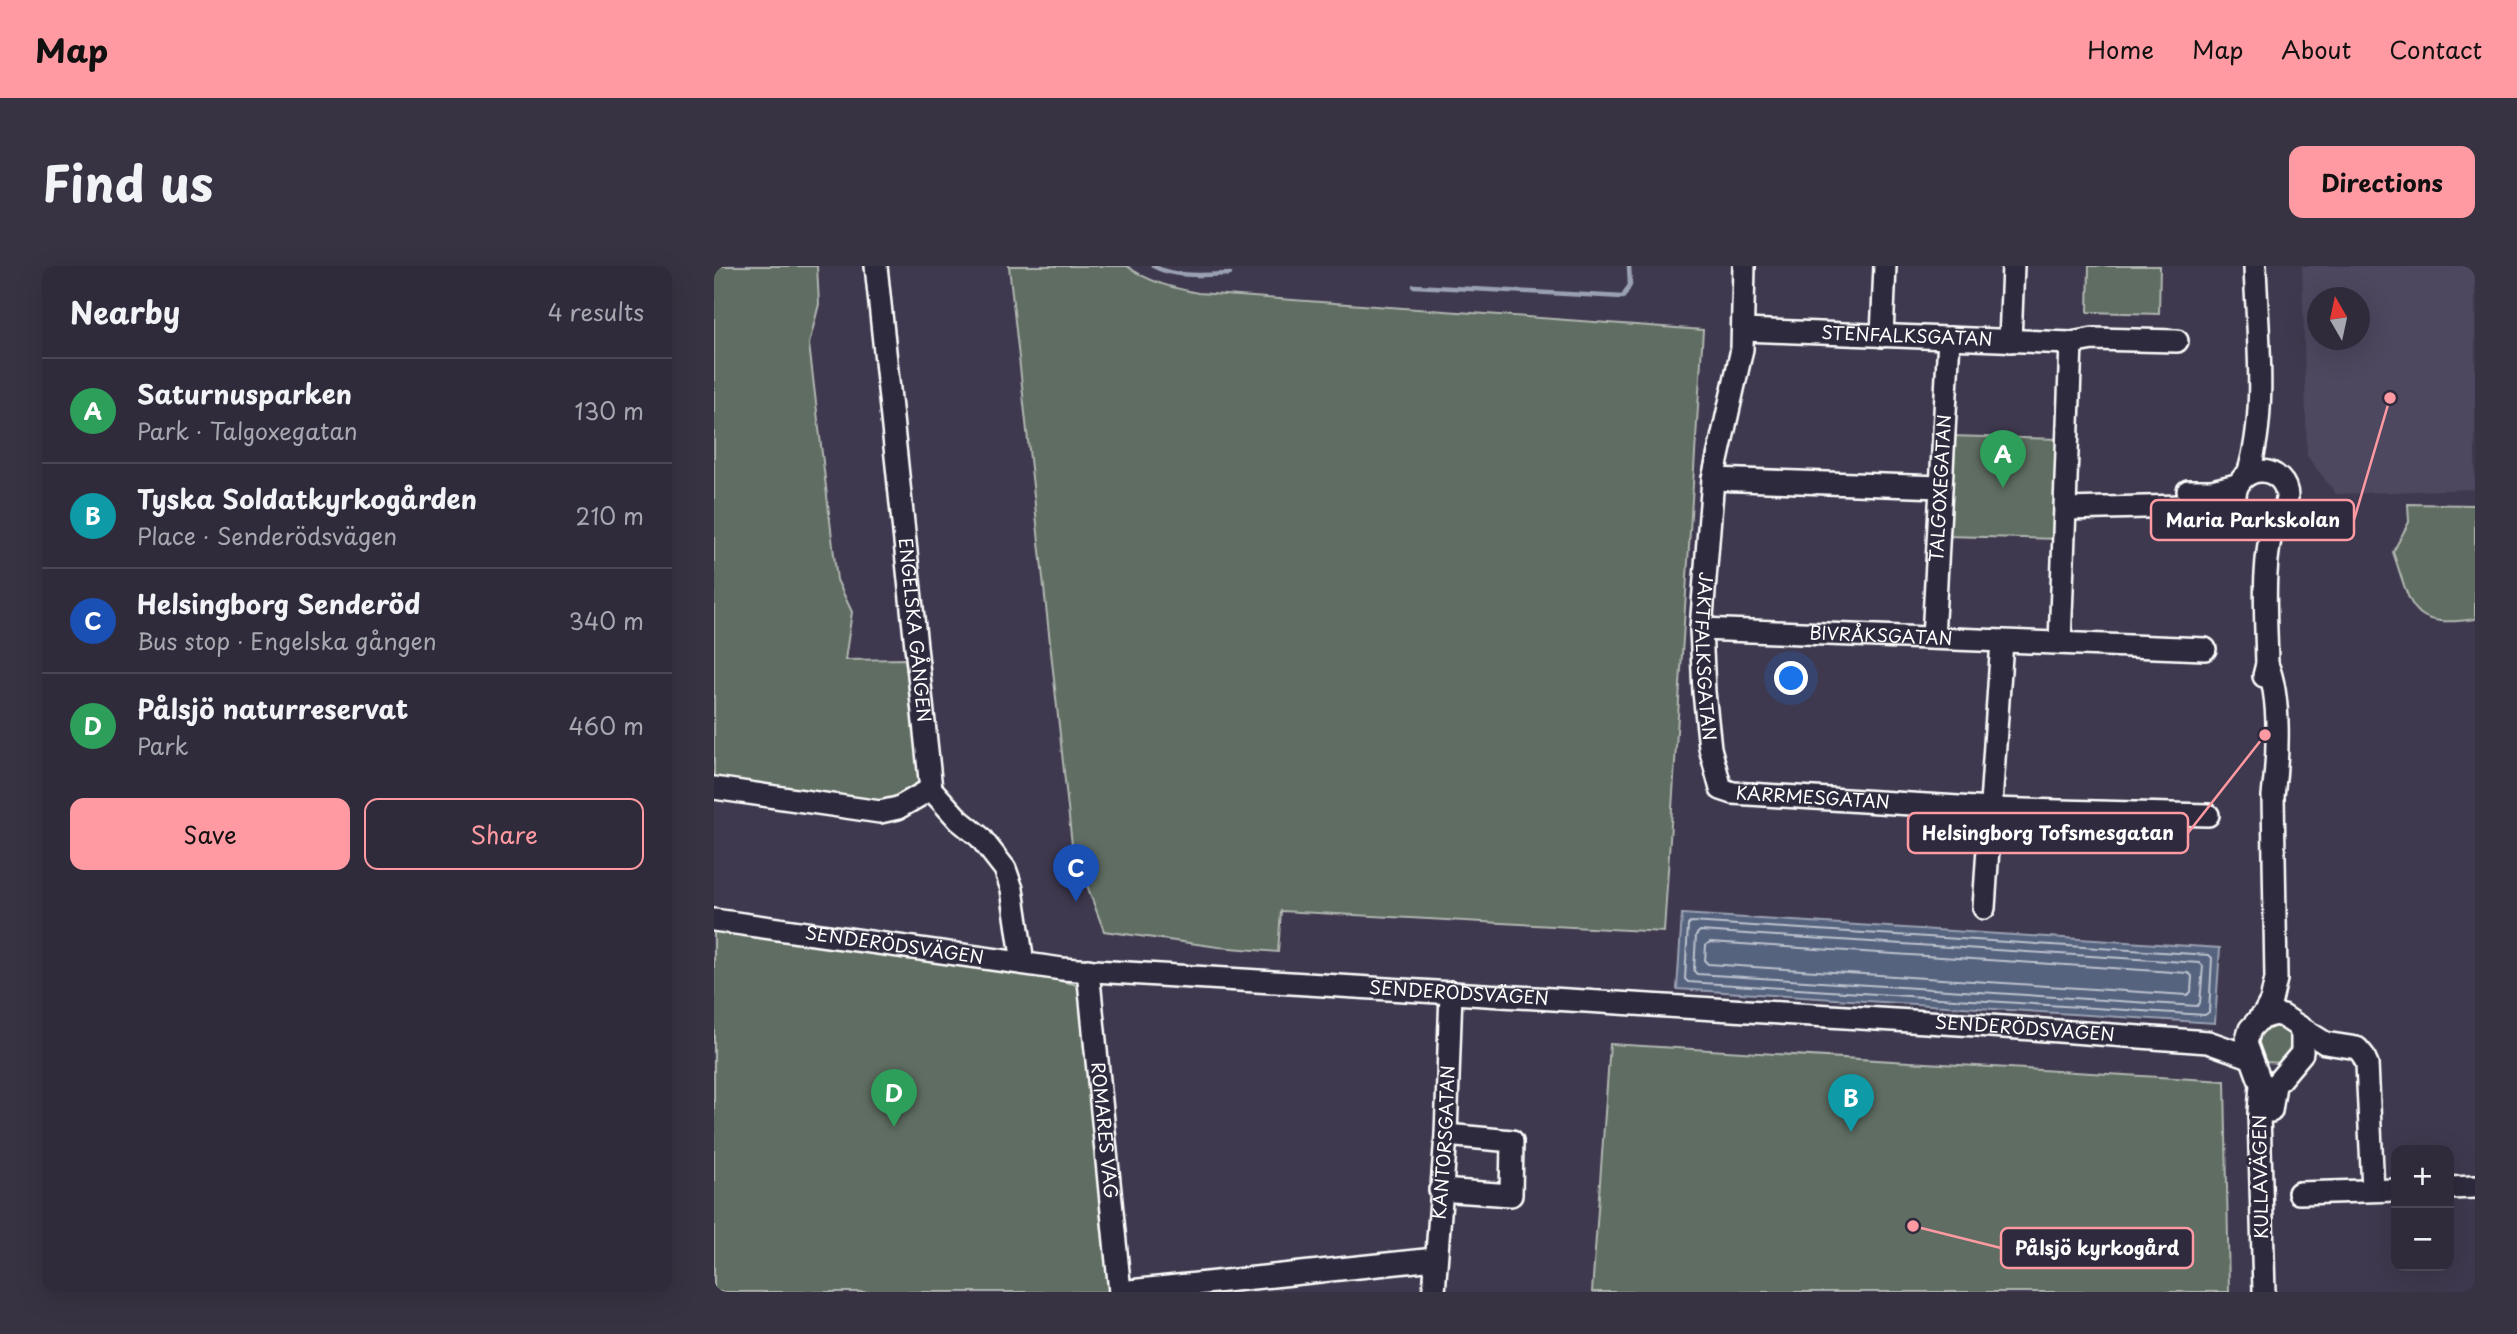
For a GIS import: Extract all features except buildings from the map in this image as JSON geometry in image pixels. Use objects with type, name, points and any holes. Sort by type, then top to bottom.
[{"type":"street","name":"ENGELSKA GÅNGEN","points":[[876,266],[931,789]]},
{"type":"street","name":"JAKTFALKSGATAN","points":[[1721,789],[1710,748],[1701,629],[1713,479],[1742,349],[1744,266]]},
{"type":"street","points":[[1882,336],[1885,266]]},
{"type":"street","points":[[2010,341],[2013,266]]},
{"type":"street","name":"KULLAVÄGEN","points":[[2255,266],[2259,409],[2253,459],[2235,497],[2255,536],[2265,586]]},
{"type":"street","name":"STENFALKSGATAN","points":[[1743,330],[2071,343],[2093,339],[2177,341]]},
{"type":"street","name":"TALGOXEGATAN","points":[[1933,638],[1949,338]]},
{"type":"street","points":[[2060,643],[2071,343]]},
{"type":"street","name":"KULLAVÄGEN","points":[[2259,409],[2269,458],[2287,496],[2283,510],[2275,518],[2270,536],[2265,586],[2267,664],[2274,679],[2275,701],[2277,769],[2273,796],[2277,966],[2271,1002],[2254,1024],[2246,1043],[2261,1084],[2259,1112],[2264,1292]]},
{"type":"street","points":[[2066,502],[2212,491],[2264,471],[2278,477]]},
{"type":"street","points":[[1713,479],[1941,486]]},
{"type":"street","points":[[2066,502],[2222,505],[2262,523],[2275,518]]},
{"type":"street","name":"BIVRÅKSGATAN","points":[[1701,629],[2205,649]]},
{"type":"street","points":[[1984,908],[2001,641]]},
{"type":"street","points":[[714,788],[880,811],[898,808],[931,789],[959,820],[979,837],[1005,869],[1012,888],[1023,963]]},
{"type":"street","name":"KÄRRMESGATAN","points":[[1721,789],[1733,793],[1991,809],[2208,815]]},
{"type":"street","name":"SENDERÖDSVÄGEN","points":[[714,920],[1062,969],[2208,1042],[2252,1060]]},
{"type":"street","name":"KULLAVÄGEN","points":[[2276,1292],[2271,1112],[2275,1085],[2293,1065],[2304,1044],[2277,966]]},
{"type":"street","name":"ROMARES VÄG","points":[[1087,970],[1120,1292]]},
{"type":"street","name":"KANTORSGATAN","points":[[1434,1292],[1446,1135],[1451,992]]},
{"type":"street","points":[[2254,1024],[2274,1014],[2295,1023],[2316,1039],[2336,1046],[2357,1048],[2363,1055],[2367,1064],[2373,1190]]},
{"type":"street","name":"SENDERÖDSVÄGEN","points":[[2208,1042],[2254,1024]]},
{"type":"street","points":[[2252,1060],[2271,1071],[2293,1065],[2312,1053],[2336,1046]]},
{"type":"street","points":[[1440,1191],[1511,1195],[1512,1141],[1446,1135]]},
{"type":"street","points":[[2454,1188],[2475,1187]]},
{"type":"street","points":[[2300,1193],[2391,1190]]},
{"type":"street","points":[[1120,1292],[1436,1259]]},
{"type":"shaded area","points":[[2302,266],[2475,266],[2475,489],[2336,494],[2307,456]]},
{"type":"green space","points":[[714,266],[817,266],[819,304],[809,344],[837,580],[852,612],[845,660],[905,659],[921,781],[887,803],[714,778]]},
{"type":"green space","points":[[1009,266],[1127,266],[1152,280],[1198,293],[1703,330],[1664,932],[1281,911],[1278,952],[1218,947],[1104,931],[1072,845]]},
{"type":"green space","points":[[2089,266],[2160,266],[2159,314],[2088,312]]},
{"type":"green space","points":[[1949,436],[2059,439],[2057,539],[1946,536]]},
{"type":"green space","points":[[2408,504],[2475,505],[2475,619],[2453,621],[2425,617],[2416,610],[2410,600],[2393,552],[2409,522]]},
{"type":"green space","points":[[714,911],[1058,962],[1060,981],[1074,984],[1082,991],[1113,1292],[714,1292]]},
{"type":"green space","points":[[2286,1023],[2297,1044],[2282,1063],[2265,1062],[2255,1049],[2261,1026]]},
{"type":"green space","points":[[1610,1044],[2225,1081],[2229,1292],[1592,1292]]},
{"type":"water","points":[[1682,914],[2220,948],[2215,1023],[1677,989]]},
{"type":"waterway","points":[[1153,266],[1180,274],[1230,274]]},
{"type":"waterway","points":[[1414,286],[1623,297],[1630,285],[1629,266]]},
{"type":"place","name":"Maria Parkskolan","points":[[2390,398]]},
{"type":"place","name":"Saturnusparken","points":[[2003,488]]},
{"type":"place","name":"Helsingborg Tofsmesgatan","points":[[2265,735]]},
{"type":"place","name":"Helsingborg Senderöd","points":[[1076,902]]},
{"type":"place","name":"Pålsjö naturreservat","points":[[894,1127]]},
{"type":"place","name":"Tyska Soldatkyrkogården","points":[[1851,1132]]},
{"type":"place","name":"Pålsjö kyrkogård","points":[[1913,1226]]}]
